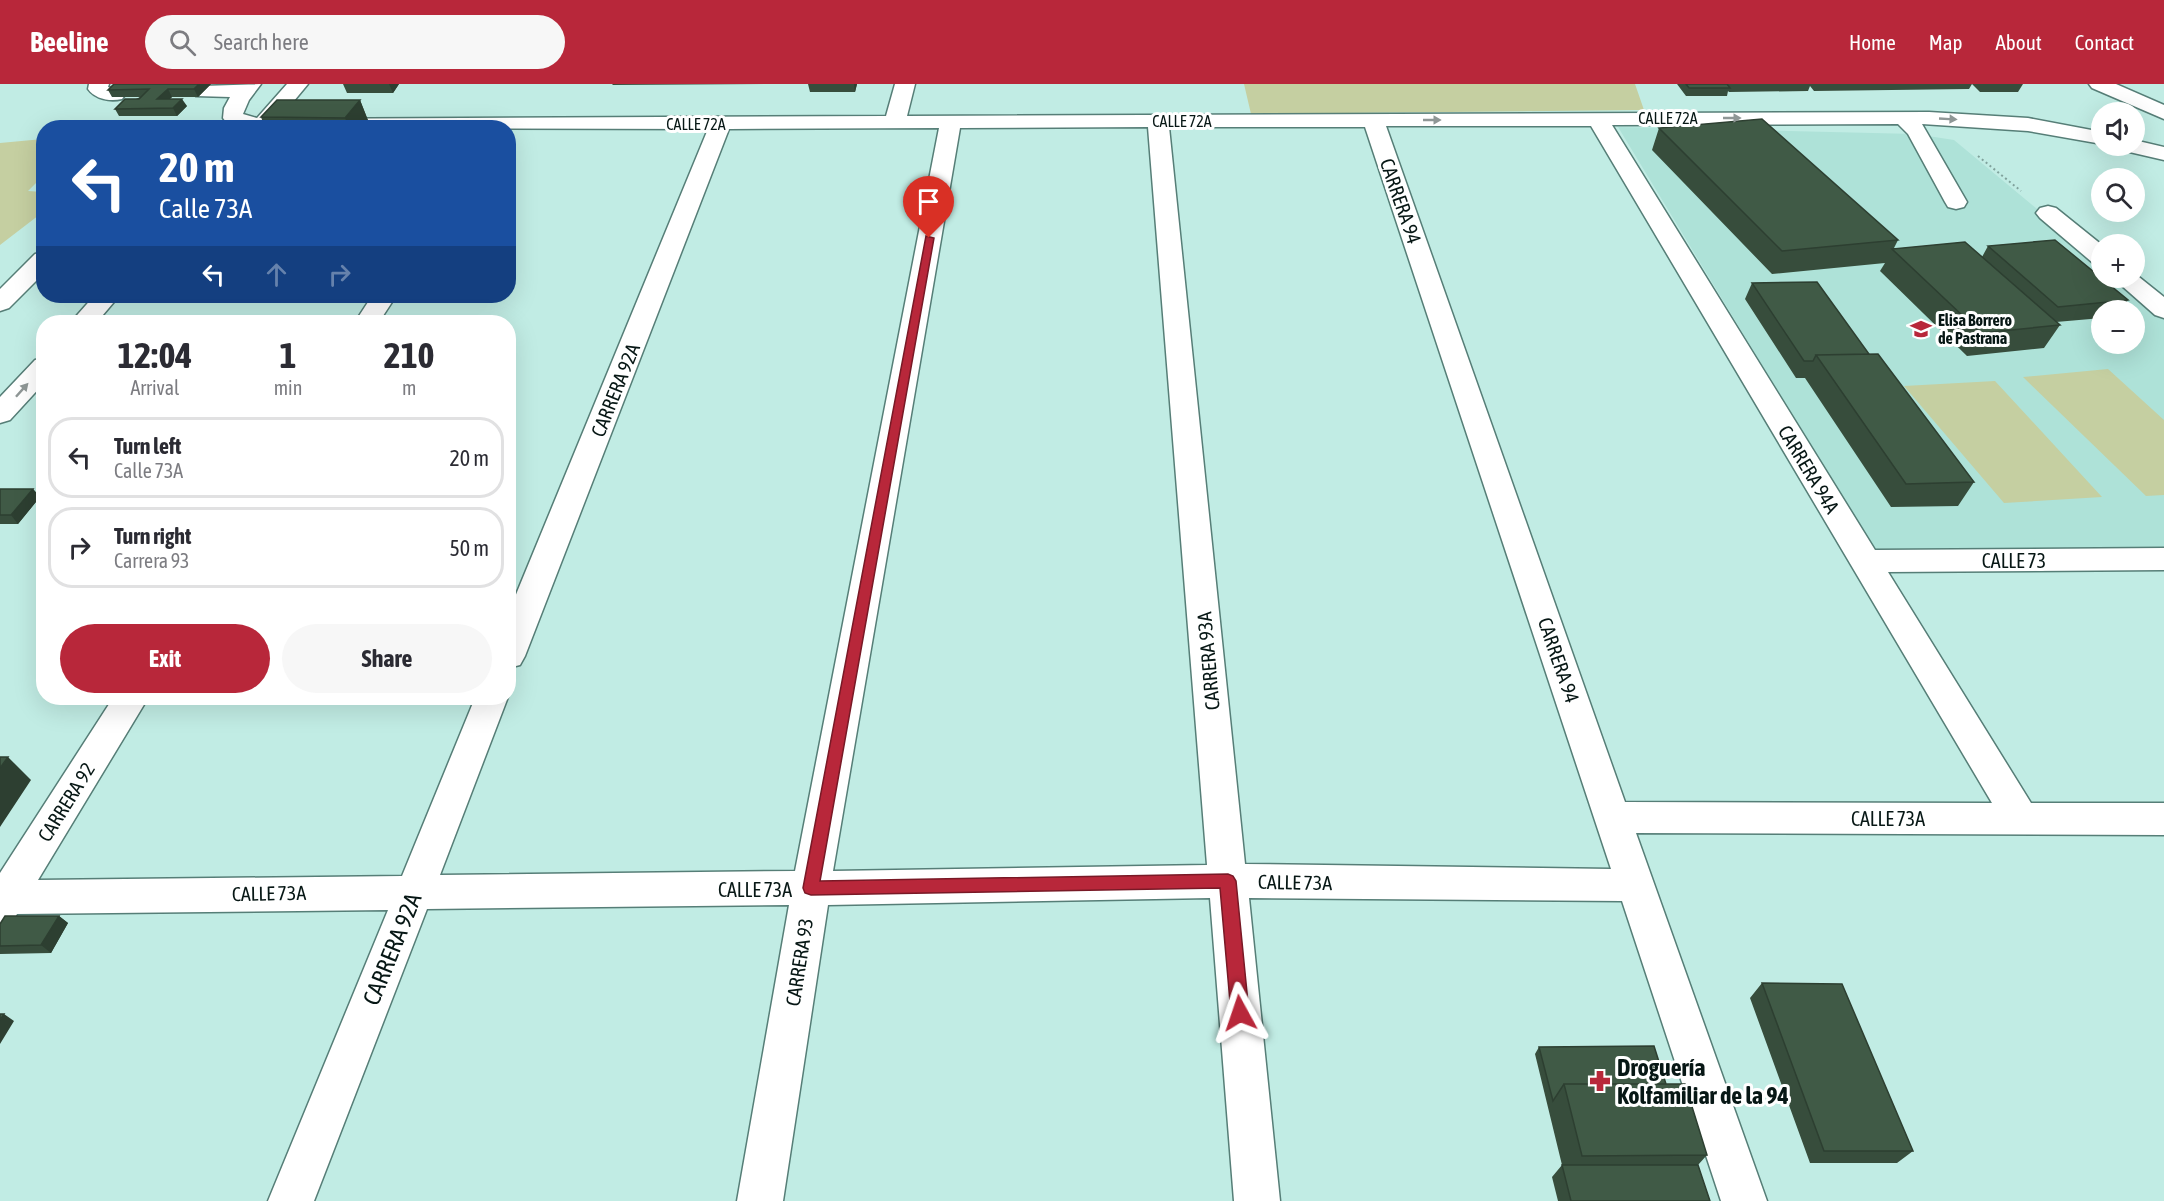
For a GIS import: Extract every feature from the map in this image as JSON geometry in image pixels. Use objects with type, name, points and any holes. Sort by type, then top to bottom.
[{"type":"street","points":[[265,120],[298,84]]},
{"type":"street","points":[[895,122],[905,84]]},
{"type":"street","points":[[2099,84],[2164,113]]},
{"type":"street","points":[[2134,84],[2164,102]]},
{"type":"street","points":[[203,92],[248,87]]},
{"type":"street","name":"CALLE 72A","points":[[240,120],[233,118],[232,112],[248,87]]},
{"type":"street","points":[[1904,117],[1917,131],[1956,202]]},
{"type":"street","name":"CALLE 72A","points":[[516,126],[1904,117],[2037,126],[2091,136]]},
{"type":"street","name":"CARRERA 94A","points":[[1598,119],[2020,819]]},
{"type":"street","name":"CARRERA 94","points":[[1373,120],[1744,1201]]},
{"type":"street","name":"CARRERA 93A","points":[[1158,121],[1257,1201]]},
{"type":"street","name":"CARRERA 93","points":[[760,1201],[811,888],[951,122]]},
{"type":"street","name":"CARRERA 92A","points":[[516,636],[721,124]]},
{"type":"street","points":[[2145,149],[2164,154]]},
{"type":"street","points":[[2048,213],[2091,249]]},
{"type":"street","points":[[0,303],[36,267]]},
{"type":"street","points":[[2137,288],[2164,310]]},
{"type":"street","points":[[89,315],[101,303]]},
{"type":"street","points":[[0,414],[36,375]]},
{"type":"street","name":"CALLE 73","points":[[1864,561],[2164,559]]},
{"type":"street","name":"CARRERA 92","points":[[2,900],[127,705]]},
{"type":"street","name":"CARRERA 92A","points":[[291,1201],[489,705]]},
{"type":"street","name":"CALLE 73A","points":[[1612,817],[2164,819]]},
{"type":"street","name":"CALLE 73A","points":[[2,900],[415,891],[811,888],[1228,881],[1617,886]]},
{"type":"path","points":[[1931,118],[2048,213]]},
{"type":"shaded area","points":[[1244,84],[1635,84],[1644,110],[1251,114]]},
{"type":"shaded area","name":"Elisa Borrero de Pastrana","points":[[1618,127],[1915,134],[1954,140],[2091,254],[2091,288],[2132,288],[2164,314],[2164,547],[1874,550]]},
{"type":"shaded area","points":[[36,140],[36,183],[28,191],[36,192],[36,217],[0,245],[0,143]]},
{"type":"shaded area","points":[[2108,369],[2164,420],[2164,495],[2146,496],[2023,377]]},
{"type":"shaded area","points":[[1995,381],[2102,497],[2004,503],[1904,386]]},
{"type":"building","points":[[114,84],[199,84],[194,89],[168,89],[157,99],[182,99],[173,108],[115,109],[125,99],[139,99],[149,89],[108,90]]},
{"type":"building","points":[[1686,84],[1727,84],[1730,88],[1689,88]]},
{"type":"building","points":[[277,100],[360,100],[345,118],[261,117]]},
{"type":"building","points":[[1762,119],[1898,240],[1782,251],[1659,128]]},
{"type":"building","points":[[2055,240],[2091,270],[2091,288],[2113,288],[2128,300],[2091,300],[2091,304],[2058,307],[1988,246]]},
{"type":"building","points":[[1965,242],[2060,325],[1981,333],[1892,249]]},
{"type":"building","points":[[1817,282],[1869,354],[1816,355],[1813,361],[1804,361],[1752,283]]},
{"type":"building","points":[[1878,354],[1974,482],[1906,484],[1816,355]]},
{"type":"building","points":[[0,489],[33,489],[11,515],[0,515]]},
{"type":"building","points":[[0,757],[8,757],[0,768]]},
{"type":"building","points":[[5,916],[59,916],[41,945],[0,946],[0,924]]},
{"type":"building","points":[[1762,983],[1842,984],[1913,1151],[1824,1151]]},
{"type":"building","points":[[1654,1046],[1666,1084],[1564,1084],[1553,1101],[1539,1047]]},
{"type":"building","points":[[1564,1084],[1685,1084],[1707,1155],[1582,1156]]},
{"type":"building","points":[[1562,1165],[1698,1165],[1710,1201],[1571,1201]]},
{"type":"place","name":"Elisa Borrero de Pastrana","points":[[1921,329]]},
{"type":"place","name":"Droguería Kolfamiliar de la 94","points":[[1600,1081]]},
{"type":"route","points":[[929,238],[811,888],[1228,881],[1240,1013]]}]
